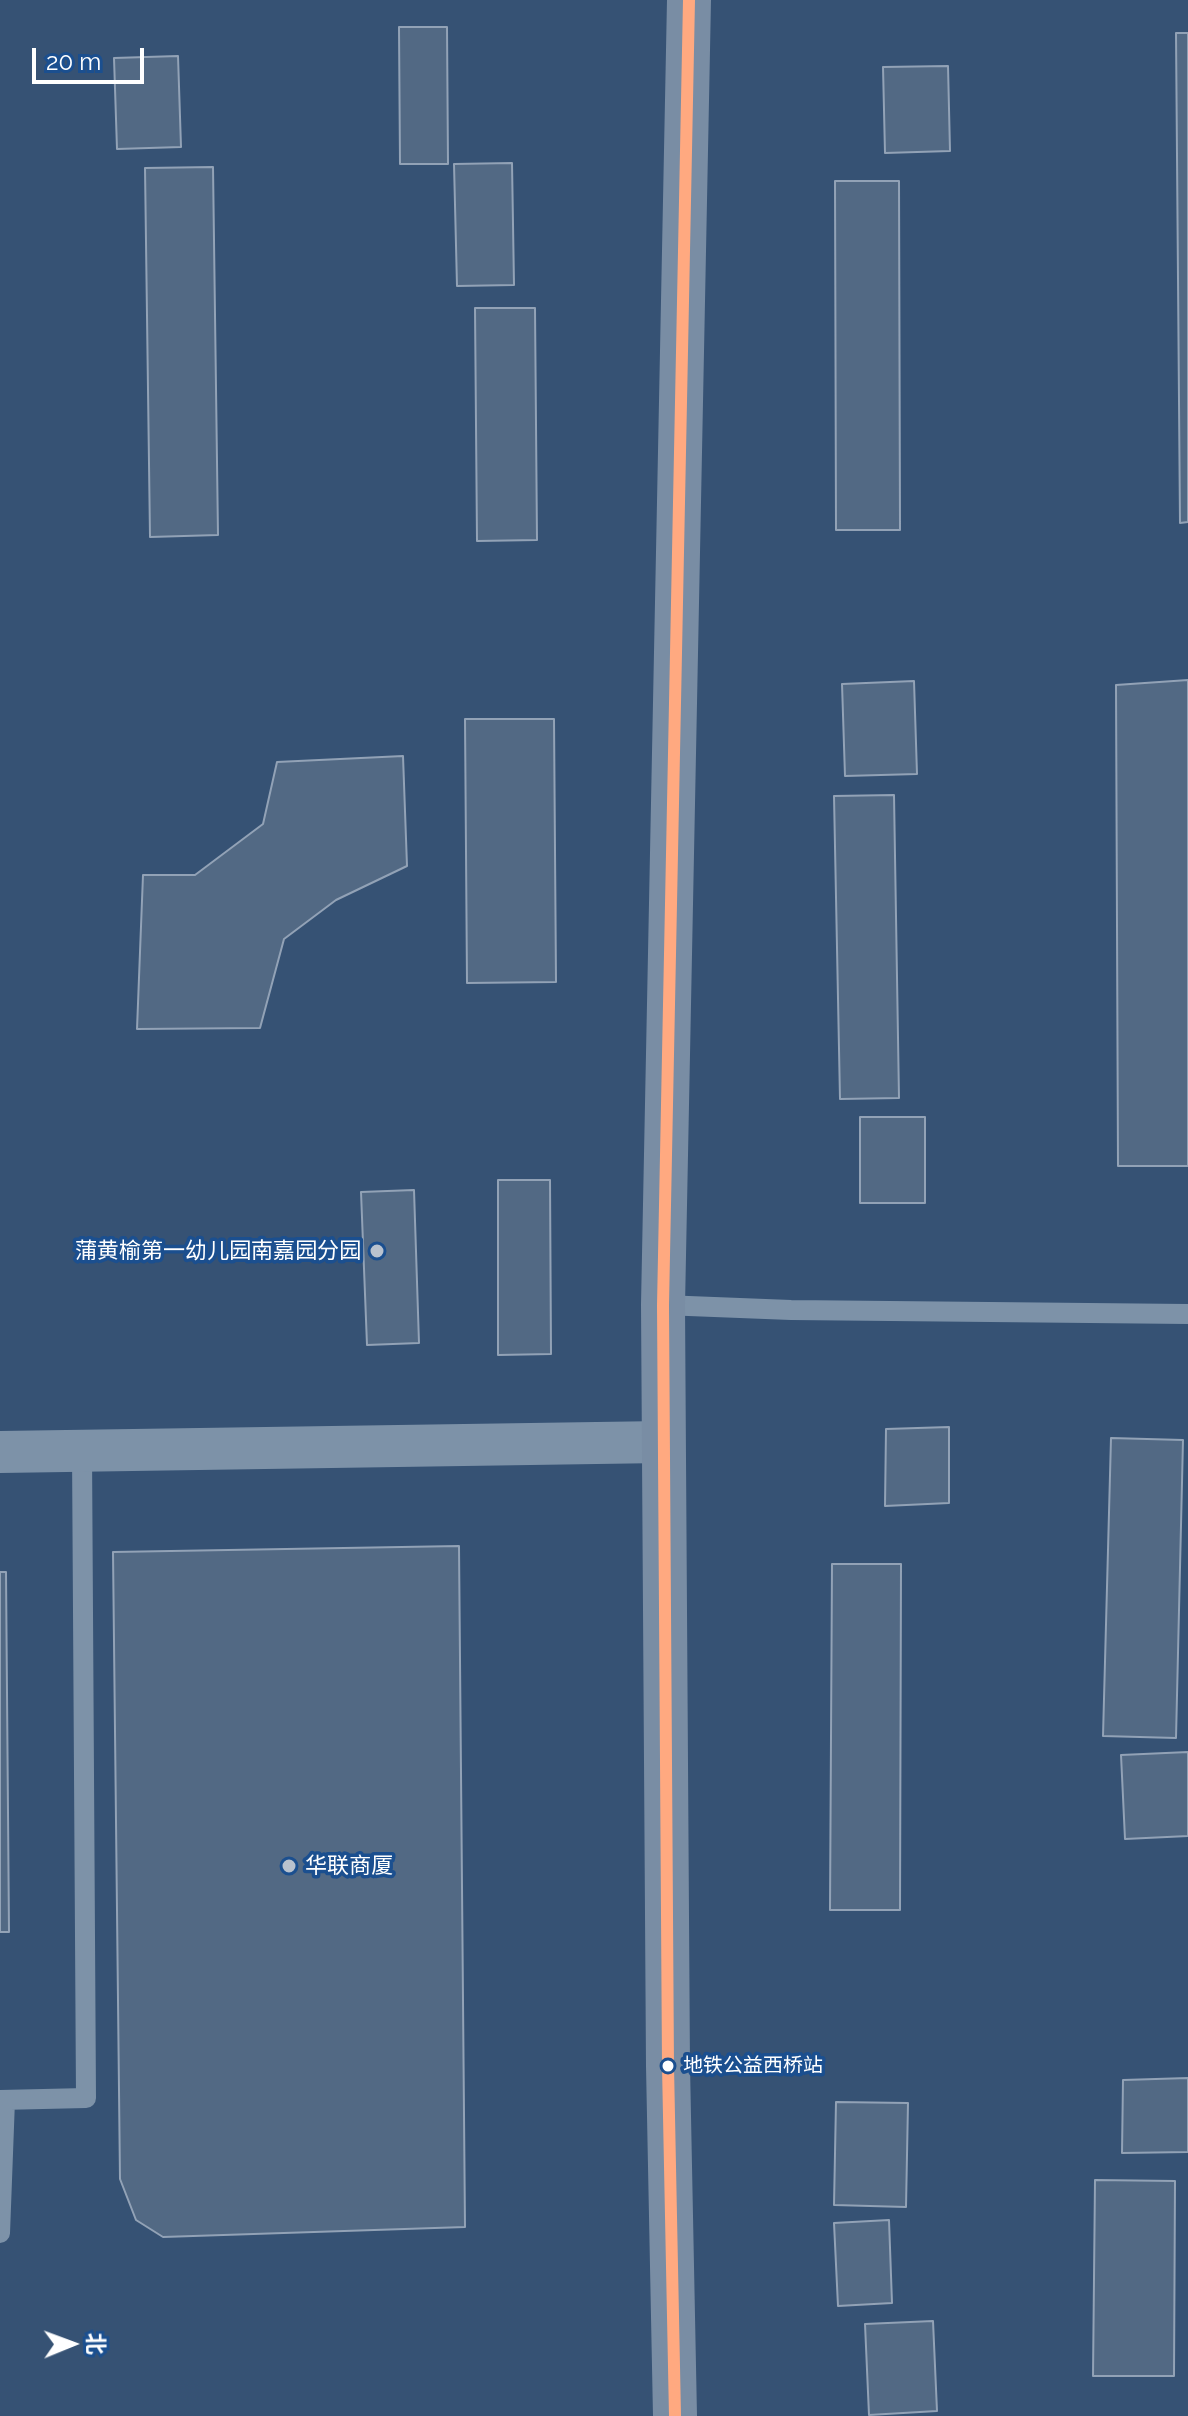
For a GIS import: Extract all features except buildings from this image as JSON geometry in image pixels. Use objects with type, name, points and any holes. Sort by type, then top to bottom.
[{"type":"street","points":[[675,2416],[668,2066],[663,1305],[689,0]]},
{"type":"street","points":[[0,1452],[663,1442]]},
{"type":"lane","points":[[663,1305],[791,1310],[1188,1314]]},
{"type":"lane","points":[[0,2233],[2,2100],[86,2098],[82,1450]]},
{"type":"transit line","points":[[675,2416],[668,2066],[663,1305],[689,0]]},
{"type":"place","name":"蒲黄榆第一幼儿园南嘉园分园","points":[[377,1251]]},
{"type":"place","name":"华联商厦","points":[[289,1866]]},
{"type":"place","name":"地铁公益西桥站","points":[[668,2066]]}]
